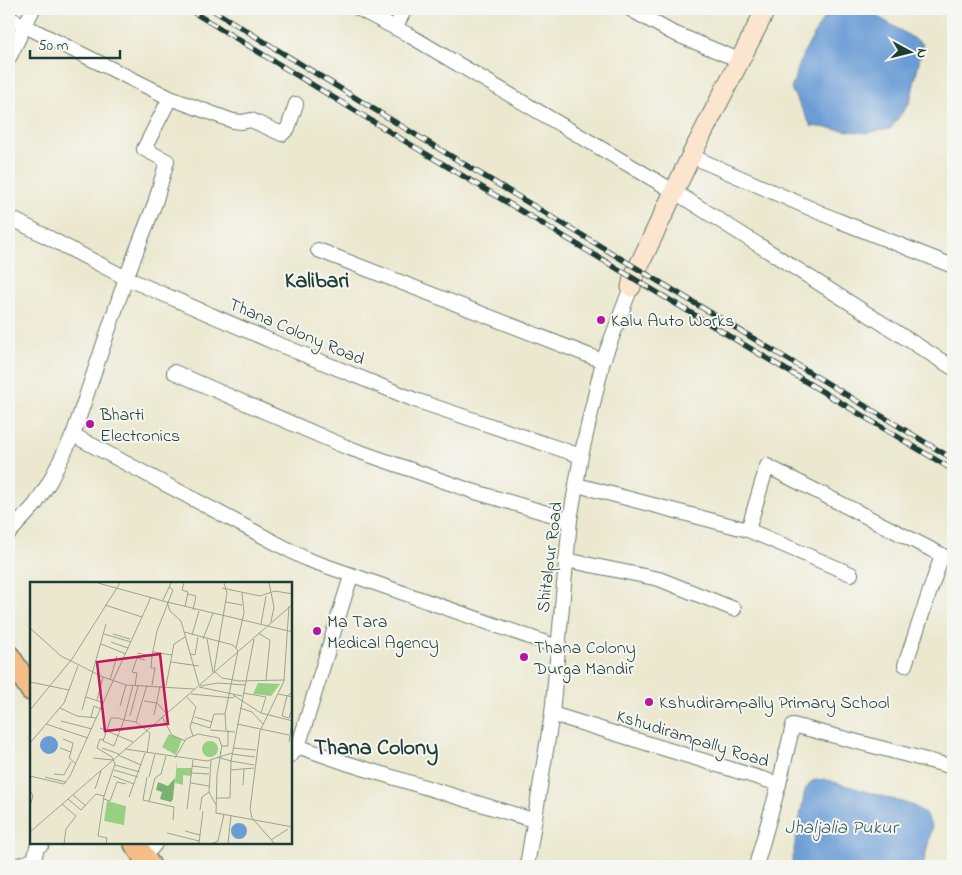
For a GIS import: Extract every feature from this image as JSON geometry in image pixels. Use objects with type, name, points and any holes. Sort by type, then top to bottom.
[{"type":"main road","points":[[9,656],[30,688]]},
{"type":"street","points":[[9,58],[33,9]]},
{"type":"street","points":[[359,9],[395,28],[674,192],[953,368]]},
{"type":"street","points":[[395,28],[405,9]]},
{"type":"street","points":[[630,9],[671,32],[739,60]]},
{"type":"street","points":[[631,287],[633,278],[674,192],[766,9]]},
{"type":"street","points":[[9,18],[170,98],[233,121],[251,120],[282,134],[288,128],[296,104]]},
{"type":"street","points":[[9,532],[35,505],[50,481],[73,435],[126,278],[155,203],[167,161],[144,149],[170,98]]},
{"type":"street","points":[[692,156],[837,220],[953,266]]},
{"type":"street","name":"Thana Colony Road","points":[[9,217],[126,278],[278,344],[415,400],[581,456]]},
{"type":"street","points":[[318,250],[603,362]]},
{"type":"street","name":"Shitalpur Road","points":[[527,866],[533,820],[552,714],[570,520],[581,456],[603,362],[631,287]]},
{"type":"street","points":[[174,372],[346,447],[472,491],[570,520]]},
{"type":"street","points":[[73,435],[306,559],[558,647]]},
{"type":"street","points":[[748,530],[766,466],[942,555],[905,665]]},
{"type":"street","points":[[577,484],[748,530],[851,574]]},
{"type":"street","points":[[566,560],[659,579],[734,609]]},
{"type":"street","points":[[351,576],[294,749],[533,820]]},
{"type":"street","name":"Kshudirampally Road","points":[[552,714],[779,784],[792,725],[952,763]]},
{"type":"street","points":[[756,866],[779,784]]},
{"type":"street","points":[[9,863],[15,866],[34,860],[37,847],[40,845]]},
{"type":"water","points":[[867,10],[923,44],[910,102],[890,129],[867,133],[811,126],[791,89],[803,54],[826,14]]},
{"type":"water","name":"Jhaljalia Pukur","points":[[824,779],[912,805],[925,813],[932,827],[923,866],[791,866],[805,790],[812,781]]},
{"type":"railway","points":[[188,9],[953,470]]},
{"type":"railway","points":[[211,9],[953,459]]},
{"type":"place","name":"Kalu Auto Works","points":[[601,320]]},
{"type":"place","name":"Bharti Electronics","points":[[90,424]]},
{"type":"place","name":"Ma Tara Medical Agency","points":[[317,631]]},
{"type":"place","name":"Thana Colony Durga Mandir","points":[[524,657]]},
{"type":"place","name":"Kshudirampally Primary School","points":[[649,702]]},
{"type":"district","name":"Kalibari","points":[[317,279]]},
{"type":"district","name":"Thana Colony","points":[[376,746]]}]
